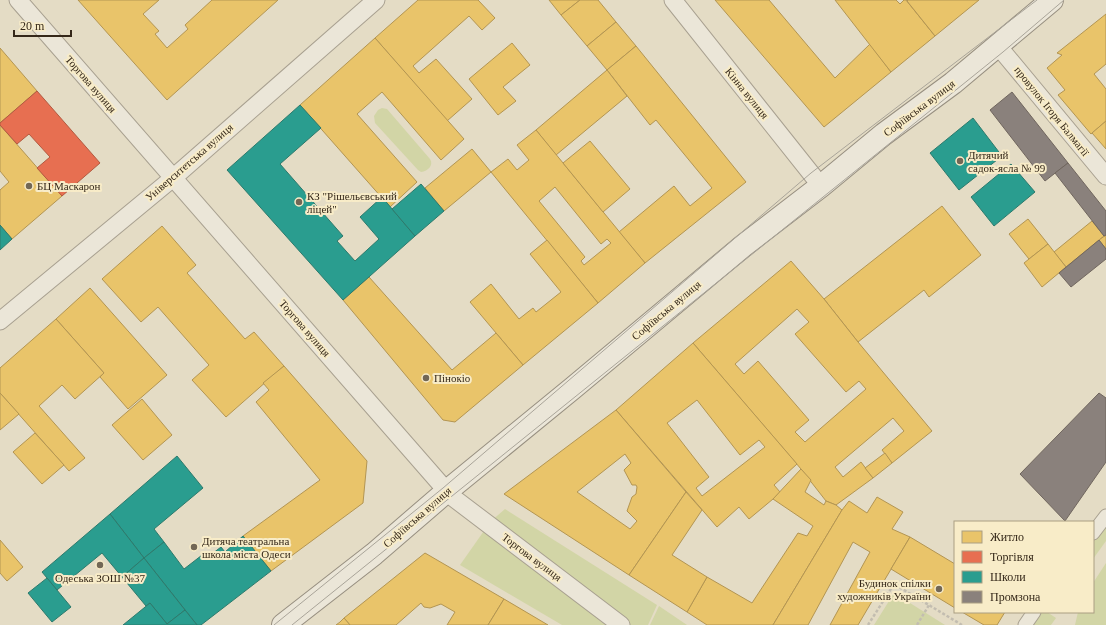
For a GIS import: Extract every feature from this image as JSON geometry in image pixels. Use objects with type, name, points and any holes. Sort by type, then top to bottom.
[{"type":"main road","name":"Софіївська вулиця","points":[[283,625],[449,494],[743,246],[821,186],[884,134],[954,83],[1052,0]]},
{"type":"street","name":"Торгова вулиця","points":[[18,0],[449,494],[621,625]]},
{"type":"street","name":"Університетська вулиця","points":[[0,321],[173,178],[376,0]]},
{"type":"street","name":"Кінна вулиця","points":[[673,0],[821,186]]},
{"type":"street","name":"провулок Ігоря Балмагії","points":[[999,44],[1003,52],[1106,176]]},
{"type":"street","points":[[1094,533],[1106,516]]},
{"type":"street","points":[[1025,625],[1033,613]]},
{"type":"path","points":[[868,625],[894,584],[962,625]]},
{"type":"path","points":[[917,625],[928,605]]},
{"type":"green space","points":[[382,108],[387,109],[430,159],[431,165],[428,169],[421,172],[418,170],[375,123],[374,116],[378,110]]},
{"type":"green space","points":[[505,509],[657,605],[648,625],[623,625],[490,522]]},
{"type":"green space","points":[[1106,521],[1106,541],[1094,558],[1094,538]]},
{"type":"green space","points":[[486,528],[613,625],[562,625],[460,565]]},
{"type":"green space","points":[[1106,563],[1106,625],[1075,625],[1078,613],[1094,613],[1094,581]]},
{"type":"green space","points":[[894,593],[945,625],[874,625]]},
{"type":"green space","points":[[659,606],[687,625],[650,625]]},
{"type":"green space","points":[[1041,613],[1048,613],[1056,618],[1051,625],[1032,625]]},
{"type":"building: Житло","points":[[78,0],[159,0],[143,14],[159,31],[155,34],[167,48],[188,29],[185,25],[212,0],[278,0],[167,100]]},
{"type":"building: Житло","points":[[418,0],[478,0],[495,18],[482,30],[469,16],[413,66],[419,73],[436,59],[472,99],[447,121],[375,38]]},
{"type":"building: Житло","points":[[549,0],[580,0],[561,15]]},
{"type":"building: Житло","points":[[580,0],[598,0],[616,22],[587,46],[561,15]]},
{"type":"building: Житло","points":[[715,0],[769,0],[835,78],[870,44],[891,72],[824,127]]},
{"type":"building: Житло","points":[[835,0],[896,0],[900,4],[906,0],[935,36],[891,72]]},
{"type":"building: Житло","points":[[979,0],[935,36],[907,1]]},
{"type":"building: Житло","points":[[1106,14],[1106,64],[1094,74],[1106,89],[1106,121],[1091,134],[1058,95],[1065,90],[1047,68],[1062,55],[1057,53]]},
{"type":"building: Житло","points":[[616,22],[636,46],[607,70],[587,46]]},
{"type":"building: Житло","points":[[375,38],[464,139],[441,160],[382,92],[357,114],[417,182],[390,207],[300,105]]},
{"type":"building: Житло","points":[[512,43],[530,65],[503,87],[516,101],[498,115],[469,79]]},
{"type":"building: Житло","points":[[636,46],[746,182],[645,263],[619,232],[674,186],[690,206],[712,188],[656,120],[650,125],[607,70]]},
{"type":"building: Житло","points":[[0,48],[37,91],[0,123]]},
{"type":"building: Житло","points":[[607,70],[627,96],[556,155],[536,130]]},
{"type":"building: Житло","points":[[1106,121],[1106,149],[1092,133]]},
{"type":"building: Житло","name":"БЦ Маскарон","points":[[0,125],[62,196],[12,239],[0,225],[0,190],[9,182],[0,171]]},
{"type":"building: Житло","points":[[536,130],[645,263],[598,303],[491,172],[508,159],[517,170],[529,160],[517,145]],"holes":[[[555,187],[601,244],[607,239],[611,243],[584,265],[581,261],[585,257],[539,201]]]},
{"type":"building: Житло","points":[[590,141],[630,189],[603,212],[563,163]]},
{"type":"building: Житло","points":[[472,149],[491,172],[444,211],[425,188]]},
{"type":"building: Житло","points":[[942,206],[981,255],[929,297],[924,290],[858,342],[824,299]]},
{"type":"building: Житло","points":[[1028,219],[1048,244],[1029,259],[1009,234]]},
{"type":"building: Житло","points":[[1092,221],[1104,236],[1066,267],[1054,252]]},
{"type":"building: Житло","points":[[162,226],[196,265],[187,273],[245,339],[254,332],[284,366],[226,417],[192,380],[209,365],[158,307],[141,322],[102,279]]},
{"type":"building: Житло","points":[[1106,235],[1106,249],[1099,240]]},
{"type":"building: Житло","points":[[547,240],[598,303],[523,365],[470,302],[491,284],[519,319],[533,308],[536,312],[561,292],[530,254]]},
{"type":"building: Житло","points":[[1048,244],[1066,267],[1042,287],[1024,263]]},
{"type":"building: Житло","points":[[791,261],[932,431],[892,463],[882,450],[904,431],[893,418],[835,467],[843,477],[861,462],[873,478],[836,505],[826,501],[801,469],[693,343]],"holes":[[[797,309],[809,322],[795,334],[846,392],[859,381],[866,389],[805,442],[795,432],[809,420],[758,361],[744,374],[735,364]]]},
{"type":"building: Житло","points":[[369,277],[452,370],[496,333],[523,365],[455,422],[443,420],[343,300]]},
{"type":"building: Житло","points":[[90,288],[167,375],[128,409],[100,377],[104,373],[56,319]]},
{"type":"building: Житло","points":[[56,319],[104,373],[75,399],[62,385],[39,406],[85,458],[69,471],[0,393],[0,368]]},
{"type":"building: Житло","points":[[693,343],[797,464],[774,485],[780,492],[749,519],[739,507],[717,527],[616,410]],"holes":[[[697,400],[740,455],[759,440],[765,447],[702,496],[696,488],[709,477],[667,423]]]},
{"type":"building: Житло","points":[[284,366],[367,461],[363,503],[271,571],[243,536],[320,480],[256,402],[269,390],[263,383]]},
{"type":"building: Житло","points":[[0,393],[19,414],[0,430]]},
{"type":"building: Житло","points":[[142,399],[172,435],[143,460],[112,425]]},
{"type":"building: Житло","points":[[616,410],[686,492],[629,575],[504,494]],"holes":[[[625,454],[631,463],[624,470],[632,485],[636,485],[637,487],[636,494],[632,497],[627,511],[637,521],[630,529],[577,492]]]},
{"type":"building: Житло","points":[[35,433],[64,465],[42,484],[13,452]]},
{"type":"building: Житло","points":[[885,453],[892,463],[873,478],[865,468]]},
{"type":"building: Житло","points":[[801,469],[811,480],[805,492],[824,505],[826,501],[836,505],[842,510],[773,625],[707,625],[687,612],[707,577],[752,603],[798,533],[807,536],[813,526],[773,499]]},
{"type":"building: Житло","points":[[686,492],[702,510],[672,555],[707,577],[687,612],[629,575]]},
{"type":"building: Житло","points":[[877,497],[903,512],[892,529],[910,537],[858,625],[830,625],[870,552],[853,542],[808,625],[773,625],[842,510],[849,501],[867,513]]},
{"type":"building: Житло","name":"Будинок спілки художників України","points":[[910,537],[954,563],[954,607],[891,569]]},
{"type":"building: Житло","points":[[0,540],[23,567],[7,581],[0,573]]},
{"type":"building: Житло","points":[[425,553],[504,599],[488,625],[447,625],[455,612],[441,604],[430,608],[424,607],[421,603],[396,625],[350,625],[344,618]]},
{"type":"building: Житло","points":[[504,599],[548,625],[488,625]]},
{"type":"building: Житло","name":"Будинок спілки художників України","points":[[964,613],[1004,613],[997,625],[984,625]]},
{"type":"building: Житло","points":[[344,618],[350,625],[336,625],[340,622]]},
{"type":"building: Торгівля","points":[[37,91],[100,163],[62,196],[37,168],[50,157],[29,134],[17,144],[0,125],[0,123]]},
{"type":"building: Школи","points":[[300,105],[321,128],[280,164],[343,236],[337,241],[355,261],[379,239],[360,217],[382,197],[415,236],[343,300],[227,170]]},
{"type":"building: Школи","points":[[973,118],[1002,156],[959,190],[930,153]]},
{"type":"building: Школи","points":[[1011,164],[1035,192],[994,226],[971,197]]},
{"type":"building: Школи","points":[[421,184],[444,211],[415,236],[392,209]]},
{"type":"building: Школи","points":[[0,225],[12,239],[0,250]]},
{"type":"building: Школи","points":[[177,456],[203,488],[154,529],[164,542],[144,558],[110,514]]},
{"type":"building: Школи","points":[[110,514],[144,558],[122,577],[102,553],[57,590],[42,572]]},
{"type":"building: Школи","points":[[243,536],[271,571],[201,625],[197,625],[144,558],[164,542],[184,569],[206,552],[208,557],[221,547],[225,552]]},
{"type":"building: Школи","points":[[144,558],[185,610],[167,624],[150,603],[146,606],[122,577]]},
{"type":"building: Школи","points":[[47,578],[71,607],[52,622],[28,593]]},
{"type":"building: Школи","points":[[150,603],[167,624],[185,610],[197,625],[123,625]]},
{"type":"building: Промзона","points":[[1012,92],[1068,163],[1045,181],[990,110]]},
{"type":"building: Промзона","points":[[1068,163],[1106,211],[1106,235],[1104,236],[1055,173]]},
{"type":"building: Промзона","points":[[1099,240],[1106,249],[1106,259],[1071,287],[1059,273]]},
{"type":"building: Промзона","points":[[1099,393],[1106,398],[1106,462],[1065,521],[1020,474]]},
{"type":"tram line","points":[[274,625],[443,488],[811,173],[1037,0]]},
{"type":"tram line","points":[[292,625],[1003,52],[1064,0]]},
{"type":"place","name":"Дитячий садок-ясла № 99","points":[[960,161]]},
{"type":"place","name":"БЦ Маскарон","points":[[29,186]]},
{"type":"place","name":"КЗ \"Рішельєвський ліцей\"","points":[[299,202]]},
{"type":"place","name":"Пінокіо","points":[[426,378]]},
{"type":"place","name":"Дитяча театральна школа міста Одеси","points":[[194,547]]},
{"type":"place","name":"Одеська ЗОШ №37","points":[[100,565]]},
{"type":"place","name":"Будинок спілки художників України","points":[[939,589]]}]
